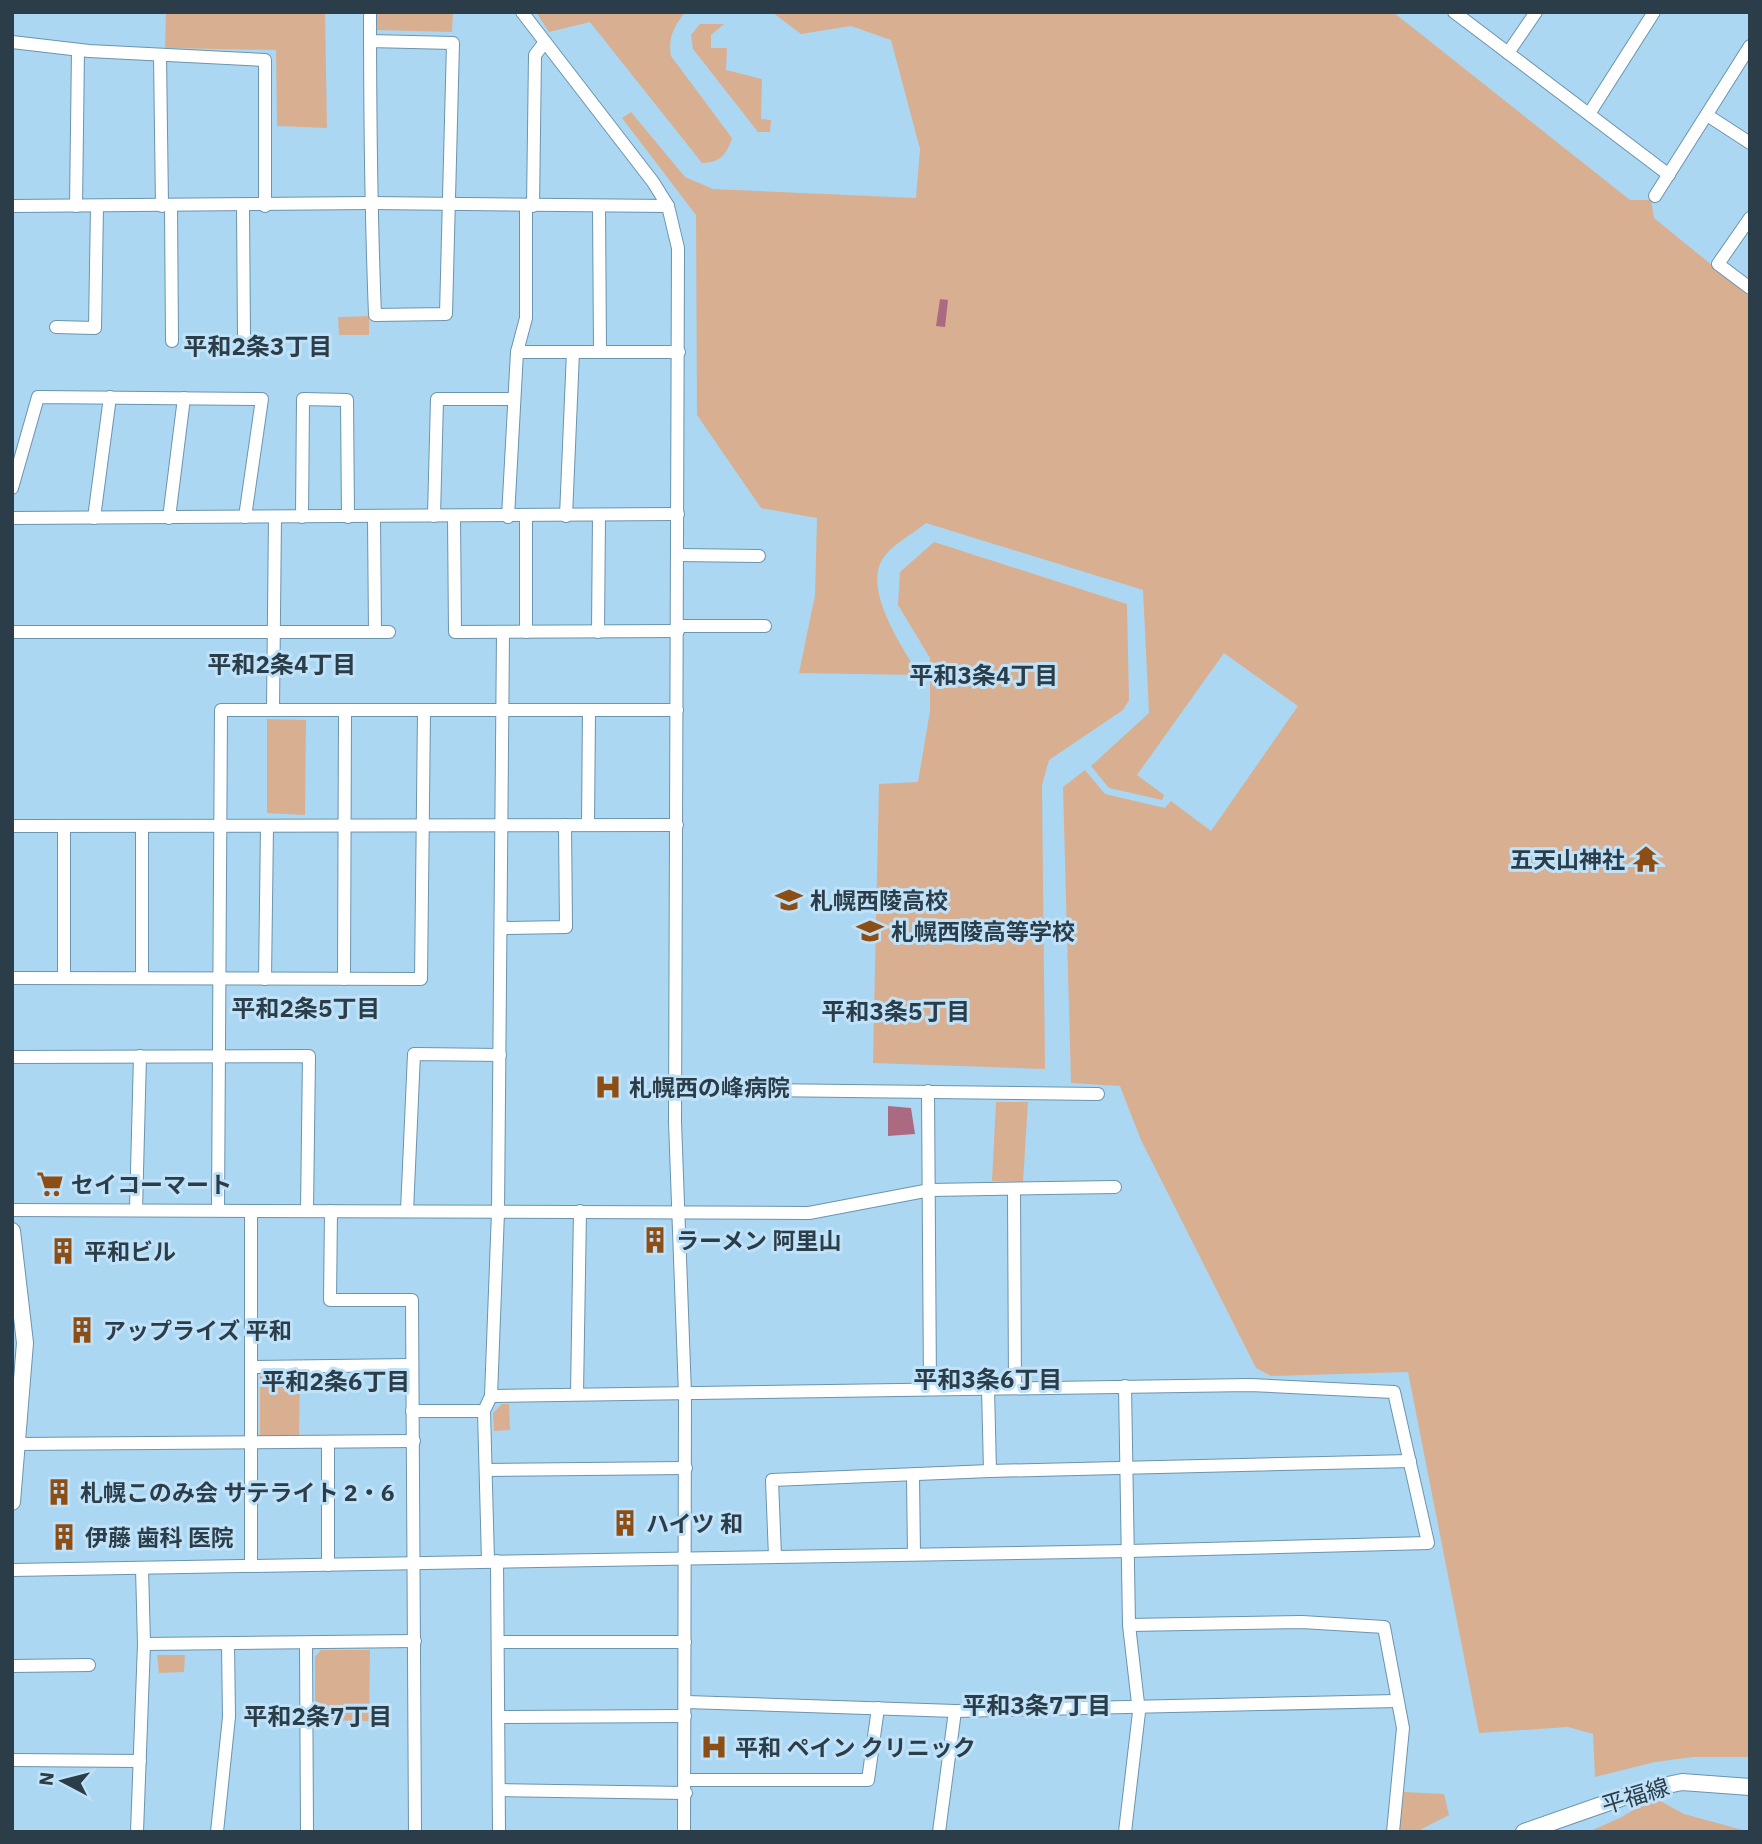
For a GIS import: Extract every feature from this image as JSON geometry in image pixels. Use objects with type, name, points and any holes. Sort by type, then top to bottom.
[{"type":"street","points":[[370,12],[370,41],[371,204],[375,315],[446,314],[453,43],[370,41]]},
{"type":"street","points":[[522,12],[668,206],[678,248],[675,1089],[686,1468],[684,1832]]},
{"type":"street","points":[[1454,12],[1669,175]]},
{"type":"street","points":[[1508,53],[1536,12]]},
{"type":"street","points":[[1589,114],[1654,12]]},
{"type":"street","points":[[12,42],[78,50],[265,60],[265,206]]},
{"type":"street","points":[[508,517],[517,352],[526,318],[535,55],[545,43]]},
{"type":"street","points":[[1655,196],[1750,46]]},
{"type":"street","points":[[76,206],[78,50]]},
{"type":"street","points":[[160,55],[172,341]]},
{"type":"street","points":[[1706,115],[1750,143]]},
{"type":"street","points":[[12,206],[668,206]]},
{"type":"street","points":[[56,327],[95,328],[97,206]]},
{"type":"street","points":[[243,206],[244,336]]},
{"type":"street","points":[[599,206],[600,352]]},
{"type":"street","points":[[1750,218],[1717,264],[1750,288]]},
{"type":"street","points":[[517,352],[679,352]]},
{"type":"street","points":[[566,516],[573,352]]},
{"type":"street","points":[[12,488],[38,397],[262,399],[245,517]]},
{"type":"street","points":[[94,518],[110,397]]},
{"type":"street","points":[[169,518],[184,398]]},
{"type":"street","points":[[302,517],[303,399],[347,400],[348,517]]},
{"type":"street","points":[[434,516],[437,399],[513,399]]},
{"type":"street","points":[[12,518],[374,518],[678,514]]},
{"type":"street","points":[[454,516],[455,632],[598,632],[765,626]]},
{"type":"street","points":[[598,632],[599,516]]},
{"type":"street","points":[[274,710],[275,517]]},
{"type":"street","points":[[526,517],[526,632]]},
{"type":"street","points":[[374,518],[375,632]]},
{"type":"street","points":[[678,555],[759,556]]},
{"type":"street","points":[[12,632],[389,632]]},
{"type":"street","points":[[499,1832],[498,1642],[484,1411],[491,1396],[498,1212],[503,633]]},
{"type":"street","points":[[218,1210],[217,979],[221,709],[424,712],[677,710]]},
{"type":"street","points":[[344,979],[345,710]]},
{"type":"street","points":[[589,710],[589,825]]},
{"type":"street","points":[[12,978],[421,979],[424,712]]},
{"type":"street","points":[[12,825],[677,825]]},
{"type":"street","points":[[502,928],[566,928],[565,825]]},
{"type":"street","points":[[64,826],[64,978]]},
{"type":"street","points":[[265,979],[267,826]]},
{"type":"street","points":[[142,827],[142,978]]},
{"type":"street","points":[[407,1211],[414,1054],[500,1055]]},
{"type":"street","points":[[136,1210],[140,1056]]},
{"type":"street","points":[[12,1057],[309,1056],[307,1210]]},
{"type":"street","points":[[675,1089],[1098,1094]]},
{"type":"street","points":[[928,1091],[930,1388]]},
{"type":"street","points":[[12,1210],[809,1213],[930,1190],[1115,1187]]},
{"type":"street","points":[[1014,1189],[1016,1387]]},
{"type":"street","points":[[251,1211],[251,1566]]},
{"type":"street","points":[[331,1211],[330,1300],[412,1300],[415,1832]]},
{"type":"street","points":[[577,1394],[580,1212]]},
{"type":"street","points":[[12,1231],[26,1343],[12,1502]]},
{"type":"street","points":[[251,1367],[411,1365]]},
{"type":"street","points":[[12,1570],[1129,1551],[1428,1543],[1394,1392],[1250,1385],[491,1396]]},
{"type":"street","points":[[1125,1387],[1129,1625],[1139,1713],[1125,1832]]},
{"type":"street","points":[[988,1388],[990,1471]]},
{"type":"street","points":[[412,1411],[484,1411]]},
{"type":"street","points":[[16,1433],[251,1443],[414,1441]]},
{"type":"street","points":[[328,1442],[328,1564]]},
{"type":"street","points":[[775,1557],[772,1480],[990,1471],[1410,1461]]},
{"type":"street","points":[[486,1470],[686,1468]]},
{"type":"street","points":[[914,1476],[914,1554]]},
{"type":"street","points":[[137,1832],[144,1644],[142,1568]]},
{"type":"street","points":[[1129,1625],[1302,1622],[1384,1627],[1403,1728],[1393,1832]]},
{"type":"street","points":[[144,1644],[415,1641]]},
{"type":"street","points":[[498,1642],[685,1642]]},
{"type":"street","points":[[306,1643],[307,1832]]},
{"type":"street","points":[[217,1832],[229,1717],[228,1644]]},
{"type":"street","points":[[12,1666],[89,1665]]},
{"type":"street","points":[[686,1702],[955,1711],[1397,1701]]},
{"type":"street","points":[[499,1790],[868,1780],[878,1708]]},
{"type":"street","points":[[939,1832],[955,1711]]},
{"type":"street","points":[[498,1717],[685,1716]]},
{"type":"street","points":[[12,1760],[140,1761]]},
{"type":"street","name":"平福線","points":[[1524,1832],[1644,1790],[1682,1782],[1750,1787]]},
{"type":"shaded area","points":[[166,12],[325,12],[327,128],[277,126],[276,50],[165,48]]},
{"type":"shaded area","points":[[377,12],[453,12],[452,32],[376,30]]},
{"type":"shaded area","points":[[536,12],[685,12],[673,32],[671,56],[732,138],[728,149],[718,160],[702,163],[590,22],[549,32]]},
{"type":"shaded area","points":[[772,12],[1393,12],[1630,200],[1651,200],[1654,218],[1750,296],[1750,1757],[1693,1757],[1655,1762],[1595,1777],[1593,1734],[1568,1727],[1479,1733],[1408,1372],[1271,1376],[1256,1368],[1141,1140],[1120,1086],[1071,1083],[1063,787],[1085,770],[1105,794],[1165,808],[1171,801],[1211,831],[1298,706],[1224,653],[1137,775],[1164,795],[1162,800],[1109,788],[1091,766],[1149,713],[1143,590],[926,523],[888,552],[878,570],[881,601],[887,618],[919,675],[799,673],[815,595],[817,518],[761,508],[697,415],[696,215],[622,118],[631,112],[685,177],[713,189],[916,198],[920,149],[891,40],[851,26],[801,34]]},
{"type":"shaded area","points":[[700,24],[724,24],[711,35],[711,48],[727,48],[726,70],[762,79],[761,119],[771,120],[770,132],[758,132],[693,49],[691,35]]},
{"type":"shaded area","points":[[940,299],[948,300],[945,327],[936,326]]},
{"type":"shaded area","points":[[369,316],[369,335],[339,335],[338,317]]},
{"type":"shaded area","points":[[934,542],[1127,604],[1129,700],[1123,710],[1049,760],[1042,785],[1045,1069],[873,1063],[879,784],[918,782],[930,711],[930,658],[898,605],[900,572]]},
{"type":"shaded area","points":[[267,719],[306,720],[305,815],[267,813]]},
{"type":"shaded area","points":[[996,1102],[1028,1102],[1023,1182],[992,1181]]},
{"type":"shaded area","points":[[888,1106],[911,1108],[915,1134],[888,1136]]},
{"type":"shaded area","points":[[260,1376],[300,1376],[299,1435],[260,1436]]},
{"type":"shaded area","points":[[502,1404],[509,1404],[510,1430],[494,1431],[493,1413]]},
{"type":"shaded area","points":[[321,1650],[370,1650],[369,1721],[315,1720],[315,1657]]},
{"type":"shaded area","points":[[157,1655],[185,1655],[184,1672],[159,1673]]},
{"type":"shaded area","points":[[1404,1792],[1444,1794],[1449,1815],[1416,1832],[1399,1831]]},
{"type":"shaded area","points":[[1653,1797],[1684,1814],[1750,1832],[1588,1832],[1622,1817]]},
{"type":"place","name":"五天山神社","points":[[1646,859]]},
{"type":"place","name":"札幌西陵高校","points":[[789,900]]},
{"type":"place","name":"札幌西陵高等学校","points":[[870,931]]},
{"type":"place","name":"札幌西の峰病院","points":[[608,1087]]},
{"type":"place","name":"セイコーマート","points":[[50,1184]]},
{"type":"place","name":"ラーメン 阿里山","points":[[655,1240]]},
{"type":"place","name":"平和ビル","points":[[63,1251]]},
{"type":"place","name":"アップライズ 平和","points":[[82,1330]]},
{"type":"place","name":"札幌このみ会 サテライト 2・6","points":[[59,1492]]},
{"type":"place","name":"ハイツ 和","points":[[625,1523]]},
{"type":"place","name":"伊藤 歯科 医院","points":[[64,1537]]},
{"type":"place","name":"平和 ペイン クリニック","points":[[714,1747]]},
{"type":"district","name":"平和2条3丁目","points":[[258,346]]},
{"type":"district","name":"平和2条4丁目","points":[[282,664]]},
{"type":"district","name":"平和3条4丁目","points":[[984,675]]},
{"type":"district","name":"平和2条5丁目","points":[[306,1008]]},
{"type":"district","name":"平和3条5丁目","points":[[896,1011]]},
{"type":"district","name":"平和3条6丁目","points":[[988,1379]]},
{"type":"district","name":"平和2条6丁目","points":[[336,1381]]},
{"type":"district","name":"平和3条7丁目","points":[[1037,1705]]},
{"type":"district","name":"平和2条7丁目","points":[[318,1716]]}]
